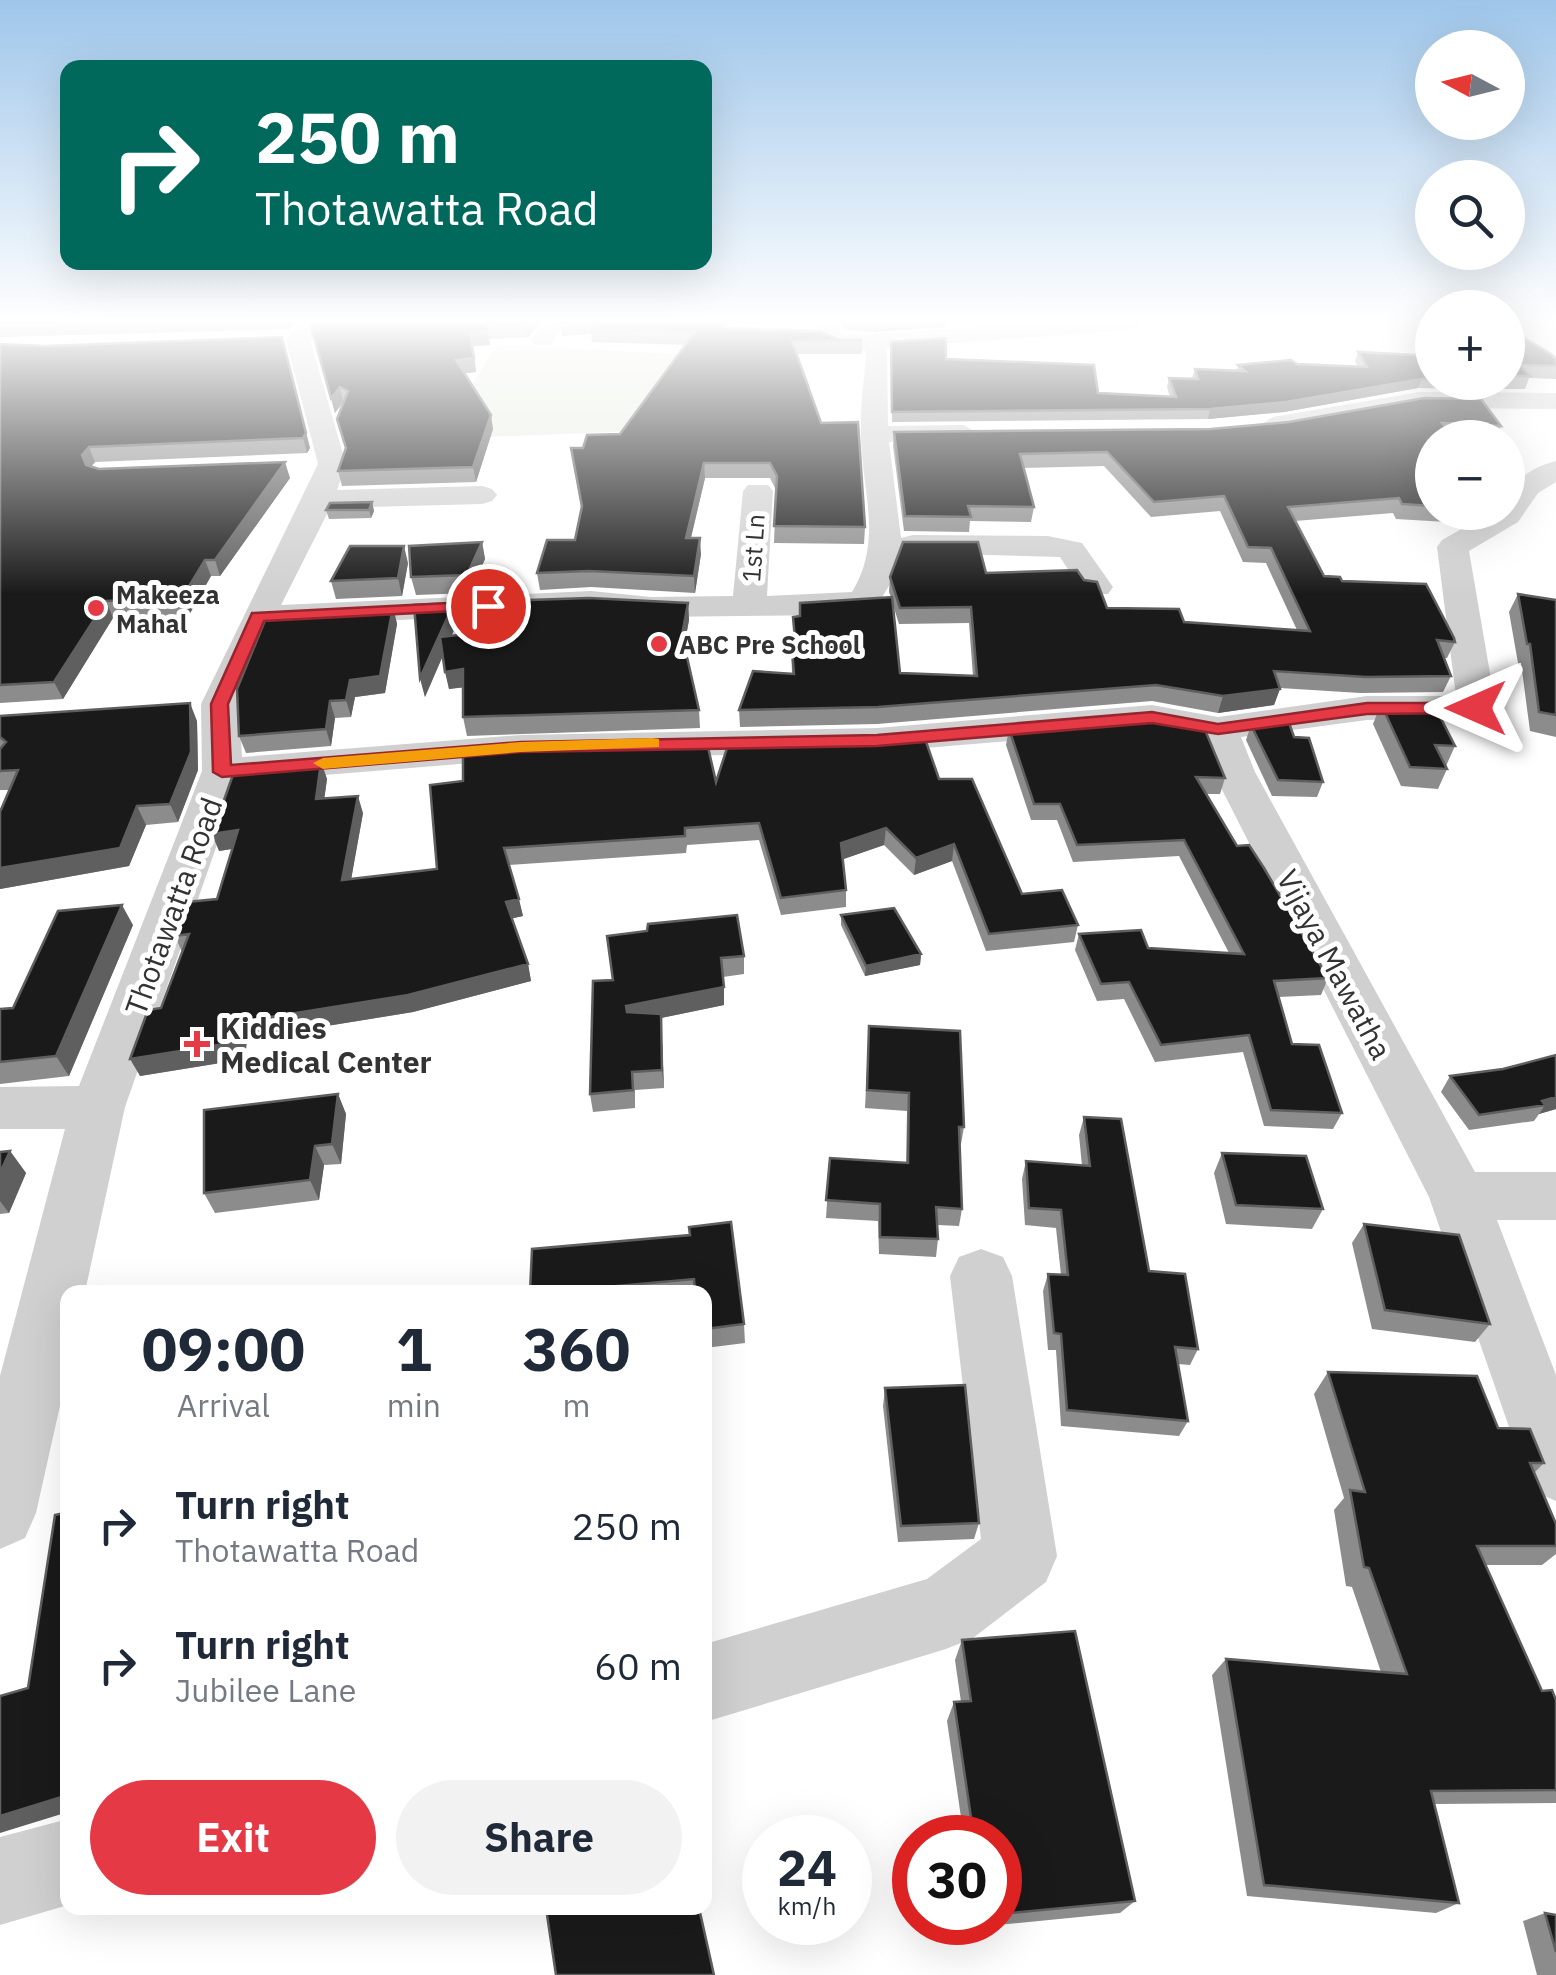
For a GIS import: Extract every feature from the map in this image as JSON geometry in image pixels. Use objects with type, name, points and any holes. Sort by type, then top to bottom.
[{"type":"street","points":[[307,410],[315,476],[482,496]]},
{"type":"street","points":[[258,616],[591,601],[650,607],[836,605],[864,600],[877,583],[888,544],[874,434],[875,410]]},
{"type":"street","points":[[1246,428],[1356,410]]},
{"type":"street","points":[[874,434],[986,433]]},
{"type":"street","points":[[222,772],[521,747],[877,740],[1152,717],[1218,729],[1367,708],[1476,708],[1453,547],[1507,516],[1528,486],[1556,470]]},
{"type":"street","name":"Thotawatta Road","points":[[0,1512],[98,1108],[222,772],[200,706],[258,616],[315,476]]},
{"type":"street","name":"1st Ln","points":[[749,606],[758,491]]},
{"type":"street","points":[[888,544],[1048,544],[1071,550],[1096,587]]},
{"type":"street","name":"Vijaya Mawatha","points":[[1218,729],[1234,772],[1458,1196],[1556,1466]]},
{"type":"street","points":[[0,1108],[98,1108]]},
{"type":"street","points":[[1458,1196],[1556,1196]]},
{"type":"street","points":[[712,1680],[946,1611],[1020,1556],[980,1276]]},
{"type":"street","points":[[0,1881],[60,1864]]},
{"type":"shaded area","points":[[456,410],[700,410],[706,428],[438,439]]},
{"type":"building","points":[[0,410],[300,410],[306,433],[303,438],[89,447],[82,455],[86,465],[99,469],[285,462],[215,560],[205,560],[182,598],[106,601],[54,682],[0,685]]},
{"type":"building","points":[[340,410],[488,410],[491,415],[473,467],[338,471],[346,448],[337,419]]},
{"type":"building","points":[[638,410],[816,410],[821,423],[858,422],[865,527],[774,526],[777,476],[770,463],[704,463],[686,538],[700,538],[694,576],[537,573],[547,540],[575,540],[582,506],[571,448],[583,448],[587,435],[620,434]]},
{"type":"building","points":[[892,410],[1086,410],[892,412]]},
{"type":"building","points":[[1356,410],[1489,410],[1497,420],[1415,420],[1415,505],[1402,504],[1399,498],[1288,507],[1324,576],[1340,577],[1342,581],[1426,584],[1454,638],[1455,642],[1437,640],[1451,676],[1366,677],[1274,671],[1280,689],[1223,696],[1156,685],[878,707],[739,710],[753,671],[794,674],[791,639],[795,639],[793,617],[800,616],[800,603],[892,597],[900,673],[977,676],[971,607],[900,608],[890,577],[903,542],[978,542],[986,573],[1077,570],[1084,580],[1097,582],[1107,608],[1179,609],[1184,622],[1310,631],[1271,548],[1248,547],[1224,496],[1154,502],[1107,452],[1020,454],[1034,507],[968,506],[971,517],[905,516],[894,432],[1211,429],[1289,422]]},
{"type":"building","points":[[372,502],[369,510],[326,510],[330,503]]},
{"type":"building","points":[[482,542],[467,575],[411,577],[409,546]]},
{"type":"building","points":[[350,546],[404,546],[398,578],[331,581]]},
{"type":"building","points":[[1518,594],[1556,600],[1556,715],[1539,712],[1530,644]]},
{"type":"building","points":[[589,598],[688,603],[682,635],[699,710],[463,717],[463,669],[445,672],[440,637],[521,628],[529,600]]},
{"type":"building","points":[[454,603],[420,678],[414,605]]},
{"type":"building","points":[[393,607],[380,676],[350,680],[346,700],[330,701],[326,729],[239,736],[237,689],[268,613]]},
{"type":"building","points":[[190,703],[191,752],[170,804],[137,806],[120,848],[0,868],[0,812],[18,770],[0,771],[0,749],[6,742],[0,737],[0,716]]},
{"type":"building","points":[[1433,703],[1455,746],[1435,745],[1447,769],[1410,767],[1381,704]]},
{"type":"building","points":[[1156,717],[1203,725],[1225,778],[1196,777],[1237,846],[1249,845],[1328,978],[1274,981],[1292,1044],[1319,1045],[1342,1113],[1271,1110],[1249,1035],[1161,1045],[1129,982],[1101,984],[1079,934],[1141,930],[1148,948],[1244,954],[1184,840],[1077,845],[1060,804],[1034,804],[1009,729]]},
{"type":"building","points":[[1288,720],[1294,737],[1309,738],[1323,782],[1278,780],[1251,725]]},
{"type":"building","points":[[924,736],[939,779],[972,779],[1022,894],[1062,890],[1078,925],[989,934],[954,844],[916,858],[886,828],[841,843],[846,890],[781,898],[759,823],[685,828],[685,836],[504,848],[519,899],[506,902],[528,964],[408,995],[240,1022],[237,1042],[130,1059],[148,1010],[161,1008],[189,934],[175,936],[187,902],[217,899],[238,830],[212,834],[235,769],[321,762],[316,799],[358,796],[342,880],[437,869],[430,785],[463,781],[463,751],[707,743],[716,782],[729,742]]},
{"type":"building","points":[[122,905],[56,1056],[0,1062],[0,1009],[13,1008],[58,911]]},
{"type":"building","points":[[894,908],[921,954],[866,966],[841,915]]},
{"type":"building","points":[[737,915],[744,956],[721,958],[724,987],[626,1006],[627,1012],[661,1014],[662,1070],[632,1072],[633,1090],[590,1094],[593,981],[613,980],[607,936],[647,931],[648,924]]},
{"type":"building","points":[[869,1026],[960,1031],[962,1209],[936,1207],[938,1239],[880,1237],[880,1204],[826,1200],[830,1158],[908,1163],[909,1093],[867,1090]]},
{"type":"building","points":[[1556,1055],[1556,1097],[1542,1101],[1545,1105],[1479,1115],[1450,1076],[1503,1069]]},
{"type":"building","points":[[338,1094],[332,1144],[315,1146],[310,1180],[204,1193],[204,1110]]},
{"type":"building","points":[[1084,1117],[1121,1119],[1149,1271],[1185,1274],[1198,1349],[1175,1347],[1188,1421],[1067,1410],[1061,1334],[1054,1333],[1048,1274],[1068,1275],[1061,1210],[1029,1208],[1026,1161],[1090,1166]]},
{"type":"building","points":[[10,1151],[0,1173],[0,1152]]},
{"type":"building","points":[[1222,1153],[1306,1156],[1323,1209],[1236,1205]]},
{"type":"building","points":[[731,1222],[744,1324],[712,1328],[712,1285],[694,1285],[694,1279],[628,1285],[530,1285],[532,1249],[690,1235],[689,1227]]},
{"type":"building","points":[[1364,1224],[1459,1235],[1490,1324],[1385,1310]]},
{"type":"building","points":[[1328,1372],[1477,1376],[1498,1428],[1530,1429],[1544,1463],[1530,1463],[1556,1524],[1556,1546],[1477,1546],[1542,1691],[1552,1690],[1556,1700],[1556,1790],[1431,1791],[1459,1903],[1264,1885],[1226,1659],[1407,1674],[1369,1568],[1364,1567],[1350,1490],[1365,1492]]},
{"type":"building","points":[[965,1385],[979,1523],[901,1526],[885,1388]]},
{"type":"building","points":[[60,1514],[60,1797],[0,1816],[0,1696],[28,1688],[55,1515]]},
{"type":"building","points":[[1075,1631],[1135,1901],[1022,1912],[1022,1815],[971,1815],[954,1702],[971,1701],[962,1640]]},
{"type":"building","points":[[1545,1913],[1556,1915],[1556,1952]]},
{"type":"building","points":[[547,1915],[701,1915],[714,1975],[556,1975]]},
{"type":"slow traffic","points":[[323,763],[521,747],[652,743]]},
{"type":"place","name":"Makeeza Mahal","points":[[96,608]]},
{"type":"place","name":"ABC Pre School","points":[[659,644]]},
{"type":"place","name":"Kiddies Medical Center","points":[[197,1044]]},
{"type":"route","points":[[488,606],[258,616],[220,704],[222,772],[521,747],[877,740],[1152,717],[1218,729],[1367,708],[1476,708]]}]
